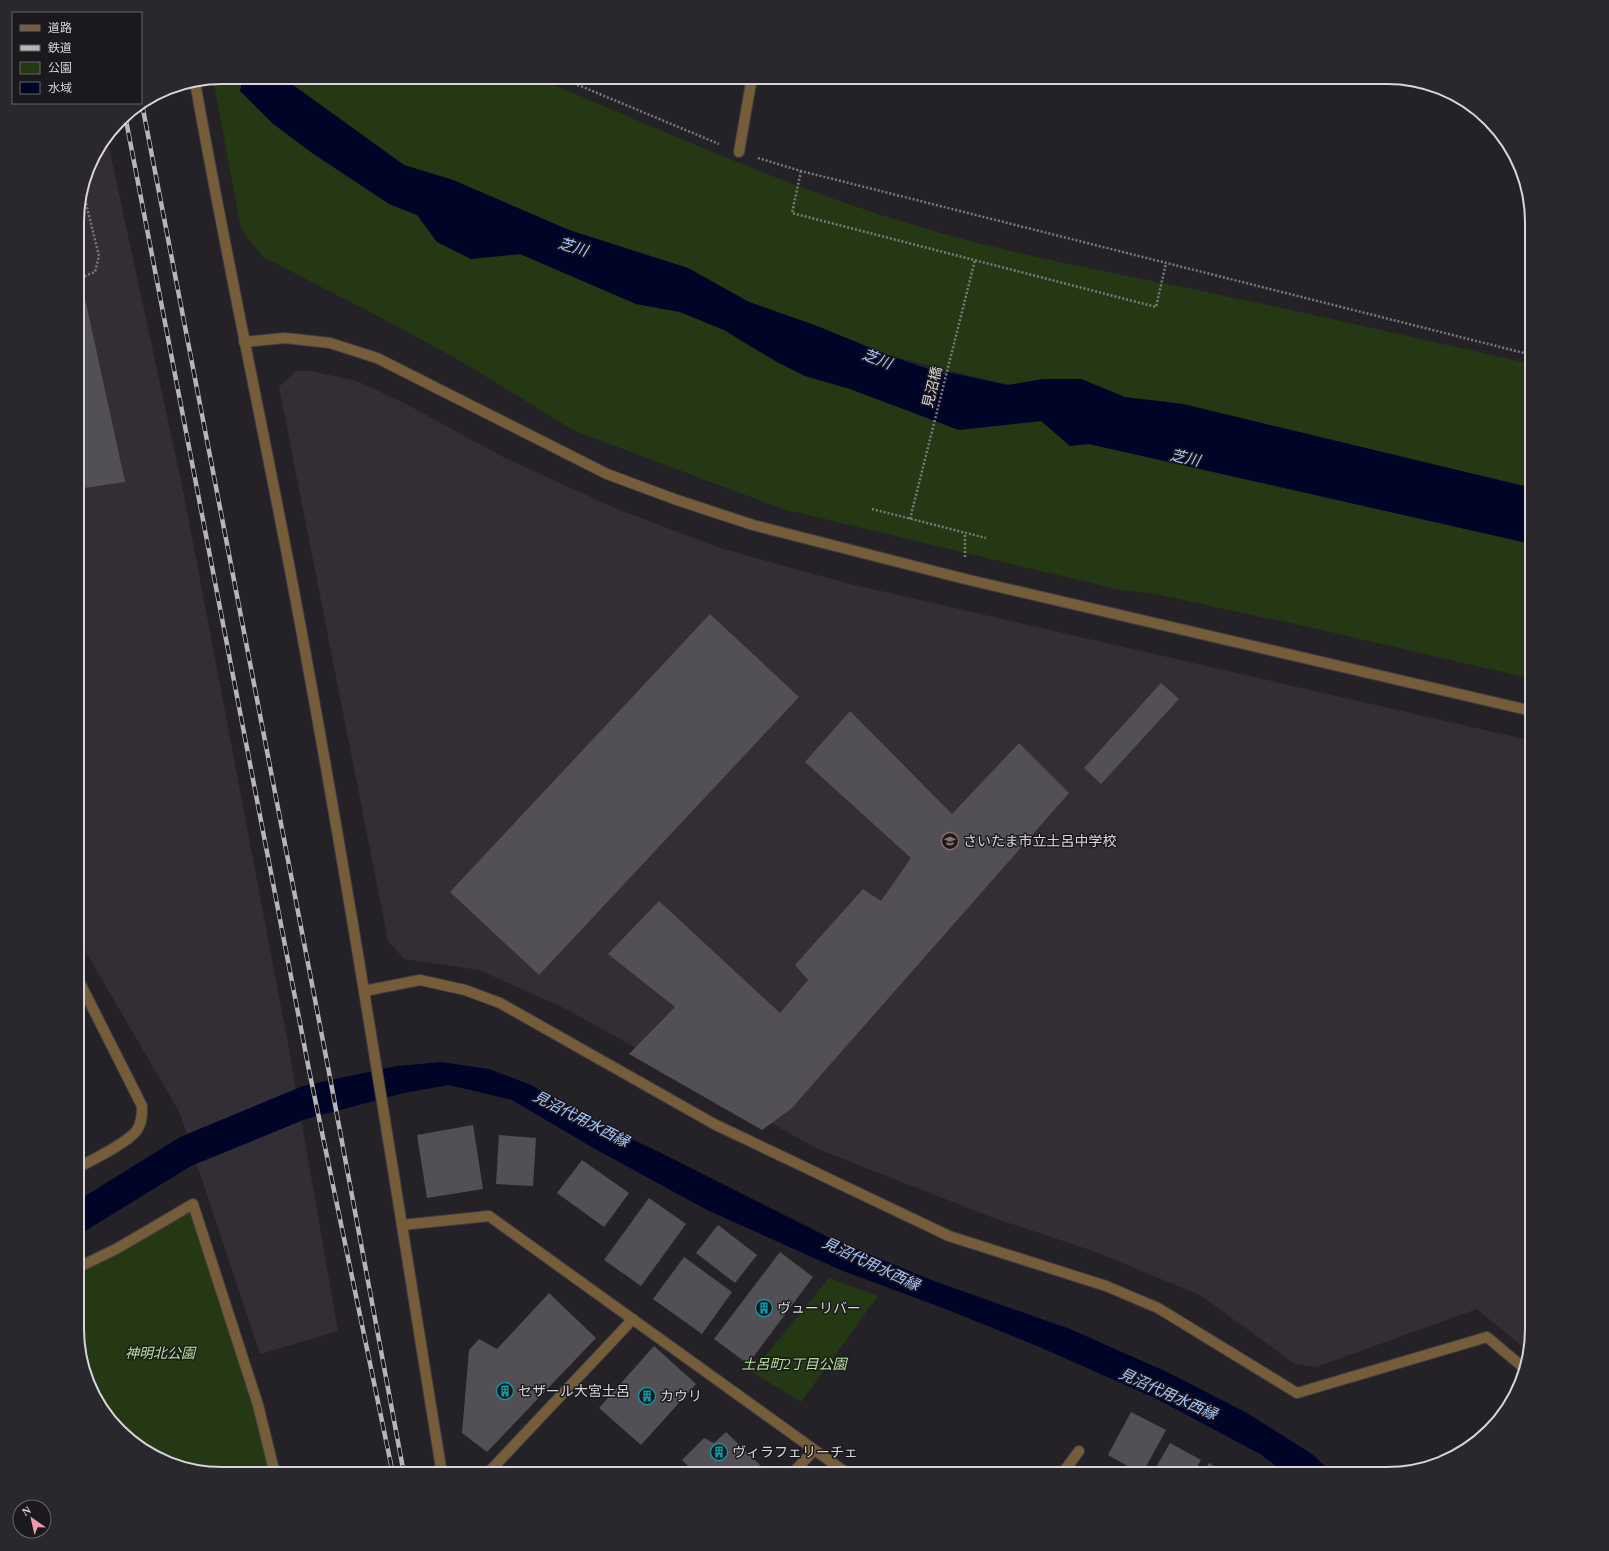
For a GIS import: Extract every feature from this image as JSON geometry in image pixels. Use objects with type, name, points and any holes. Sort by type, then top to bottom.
[{"type":"street","points":[[739,152],[751,84]]},
{"type":"street","points":[[196,87],[218,212],[290,571],[352,918],[441,1467]]},
{"type":"street","points":[[244,342],[285,338],[330,343],[377,358],[607,474],[677,500],[753,525],[965,579],[1525,709]]},
{"type":"street","points":[[364,991],[420,980],[465,990],[500,1003],[714,1124],[949,1236],[1106,1286],[1158,1308],[1297,1393],[1487,1337],[1520,1365]]},
{"type":"street","points":[[84,991],[142,1106],[142,1117],[138,1129],[131,1137],[84,1164]]},
{"type":"street","points":[[84,1265],[118,1248],[193,1204],[258,1405],[273,1467]]},
{"type":"street","points":[[402,1224],[489,1216],[838,1467]]},
{"type":"street","points":[[494,1467],[633,1319]]},
{"type":"street","points":[[798,1467],[814,1450]]},
{"type":"street","points":[[1067,1467],[1079,1451]]},
{"type":"path","points":[[576,84],[739,152],[801,171],[1525,353]]},
{"type":"path","points":[[801,171],[792,213],[1156,307],[1166,263]]},
{"type":"path","points":[[84,276],[95,272],[98,256],[86,203]]},
{"type":"path","name":"見沼橋","points":[[910,519],[975,260]]},
{"type":"path","points":[[872,509],[986,538]]},
{"type":"shaded area","points":[[108,143],[184,495],[289,1049],[338,1331],[260,1354],[180,1113],[84,949],[84,213],[89,187],[95,169]]},
{"type":"shaded area","name":"さいたま市立土呂中学校","points":[[296,371],[311,371],[357,381],[404,403],[505,458],[617,509],[720,548],[846,583],[1525,739],[1524,1348],[1477,1309],[1316,1367],[1295,1364],[1200,1295],[1093,1251],[991,1217],[818,1149],[566,1009],[479,970],[404,959],[388,941],[279,387]]},
{"type":"green space","points":[[214,84],[246,84],[389,204],[417,215],[437,242],[471,259],[520,254],[636,304],[680,312],[724,330],[749,346],[805,376],[850,389],[959,430],[1041,421],[1070,446],[1089,444],[1525,542],[1525,677],[1313,628],[1155,594],[1116,589],[783,509],[575,431],[457,359],[374,314],[263,257],[241,229]]},
{"type":"green space","points":[[292,84],[552,84],[785,181],[927,229],[1031,256],[1207,292],[1525,362],[1525,486],[1183,404],[1125,397],[1081,379],[1043,379],[1008,385],[888,355],[817,326],[749,302],[688,268],[569,230],[453,180],[404,165]]},
{"type":"green space","name":"神明北公園","points":[[193,1204],[258,1405],[271,1467],[204,1466],[178,1460],[161,1453],[138,1438],[118,1420],[98,1390],[91,1373],[87,1356],[84,1338],[84,1264]]},
{"type":"green space","name":"土呂町2丁目公園","points":[[829,1278],[878,1296],[801,1402],[752,1372]]},
{"type":"water","name":"芝川","points":[[241,84],[292,84],[404,165],[453,180],[569,230],[688,268],[749,302],[817,326],[888,355],[946,375],[947,372],[1008,385],[1043,379],[1081,379],[1125,397],[1183,404],[1525,486],[1525,542],[1089,444],[1070,446],[1041,421],[959,430],[850,389],[805,376],[777,362],[724,330],[680,312],[636,304],[520,254],[471,259],[437,242],[417,215],[389,204],[312,153],[272,123],[240,91]]},
{"type":"water","name":"見沼代用水西縁","points":[[442,1062],[489,1069],[531,1085],[610,1129],[830,1238],[934,1281],[1070,1329],[1167,1372],[1247,1413],[1312,1454],[1326,1467],[1278,1467],[1260,1454],[1155,1398],[1037,1346],[948,1310],[843,1271],[707,1210],[595,1149],[512,1100],[449,1085],[404,1093],[306,1119],[191,1166],[84,1232],[84,1197],[180,1137],[303,1086],[396,1066]]},
{"type":"building","points":[[84,294],[125,482],[84,488]]},
{"type":"building","points":[[710,614],[799,697],[539,975],[450,892]]},
{"type":"building","points":[[1161,683],[1179,699],[1101,784],[1084,768]]},
{"type":"building","points":[[850,711],[952,814],[1019,743],[1069,793],[791,1109],[762,1130],[629,1054],[675,1007],[608,954],[659,901],[780,1013],[808,980],[795,965],[863,889],[881,901],[911,858],[805,762]]},
{"type":"building","points":[[473,1125],[483,1189],[427,1198],[417,1135]]},
{"type":"building","points":[[499,1135],[536,1138],[533,1186],[496,1184]]},
{"type":"building","points":[[582,1160],[629,1193],[604,1227],[557,1193]]},
{"type":"building","points":[[649,1198],[686,1224],[641,1286],[604,1260]]},
{"type":"building","points":[[718,1225],[757,1255],[735,1283],[696,1253]]},
{"type":"building","name":"ヴューリバー","points":[[780,1252],[813,1277],[748,1364],[714,1339]]},
{"type":"building","points":[[684,1257],[732,1292],[702,1334],[653,1299]]},
{"type":"building","name":"セザール大宮土呂","points":[[549,1293],[596,1338],[487,1452],[462,1433],[469,1350],[479,1339],[497,1349]]},
{"type":"building","name":"カウリ","points":[[654,1346],[696,1384],[641,1445],[599,1408]]},
{"type":"building","points":[[1131,1412],[1166,1430],[1146,1467],[1129,1467],[1108,1455]]},
{"type":"building","name":"ヴィラフェリーチェ","points":[[726,1432],[762,1467],[689,1467],[682,1460],[704,1438],[714,1443]]},
{"type":"building","points":[[1170,1443],[1201,1460],[1197,1467],[1156,1467]]},
{"type":"building","points":[[1209,1463],[1216,1467],[1206,1467]]},
{"type":"railway","points":[[143,109],[328,1067],[403,1467]]},
{"type":"railway","points":[[127,123],[309,1070],[392,1467]]},
{"type":"place","name":"さいたま市立土呂中学校","points":[[950,841]]},
{"type":"place","name":"ヴューリバー","points":[[764,1308]]},
{"type":"place","name":"セザール大宮土呂","points":[[505,1391]]},
{"type":"place","name":"カウリ","points":[[647,1396]]},
{"type":"place","name":"ヴィラフェリーチェ","points":[[719,1452]]}]
